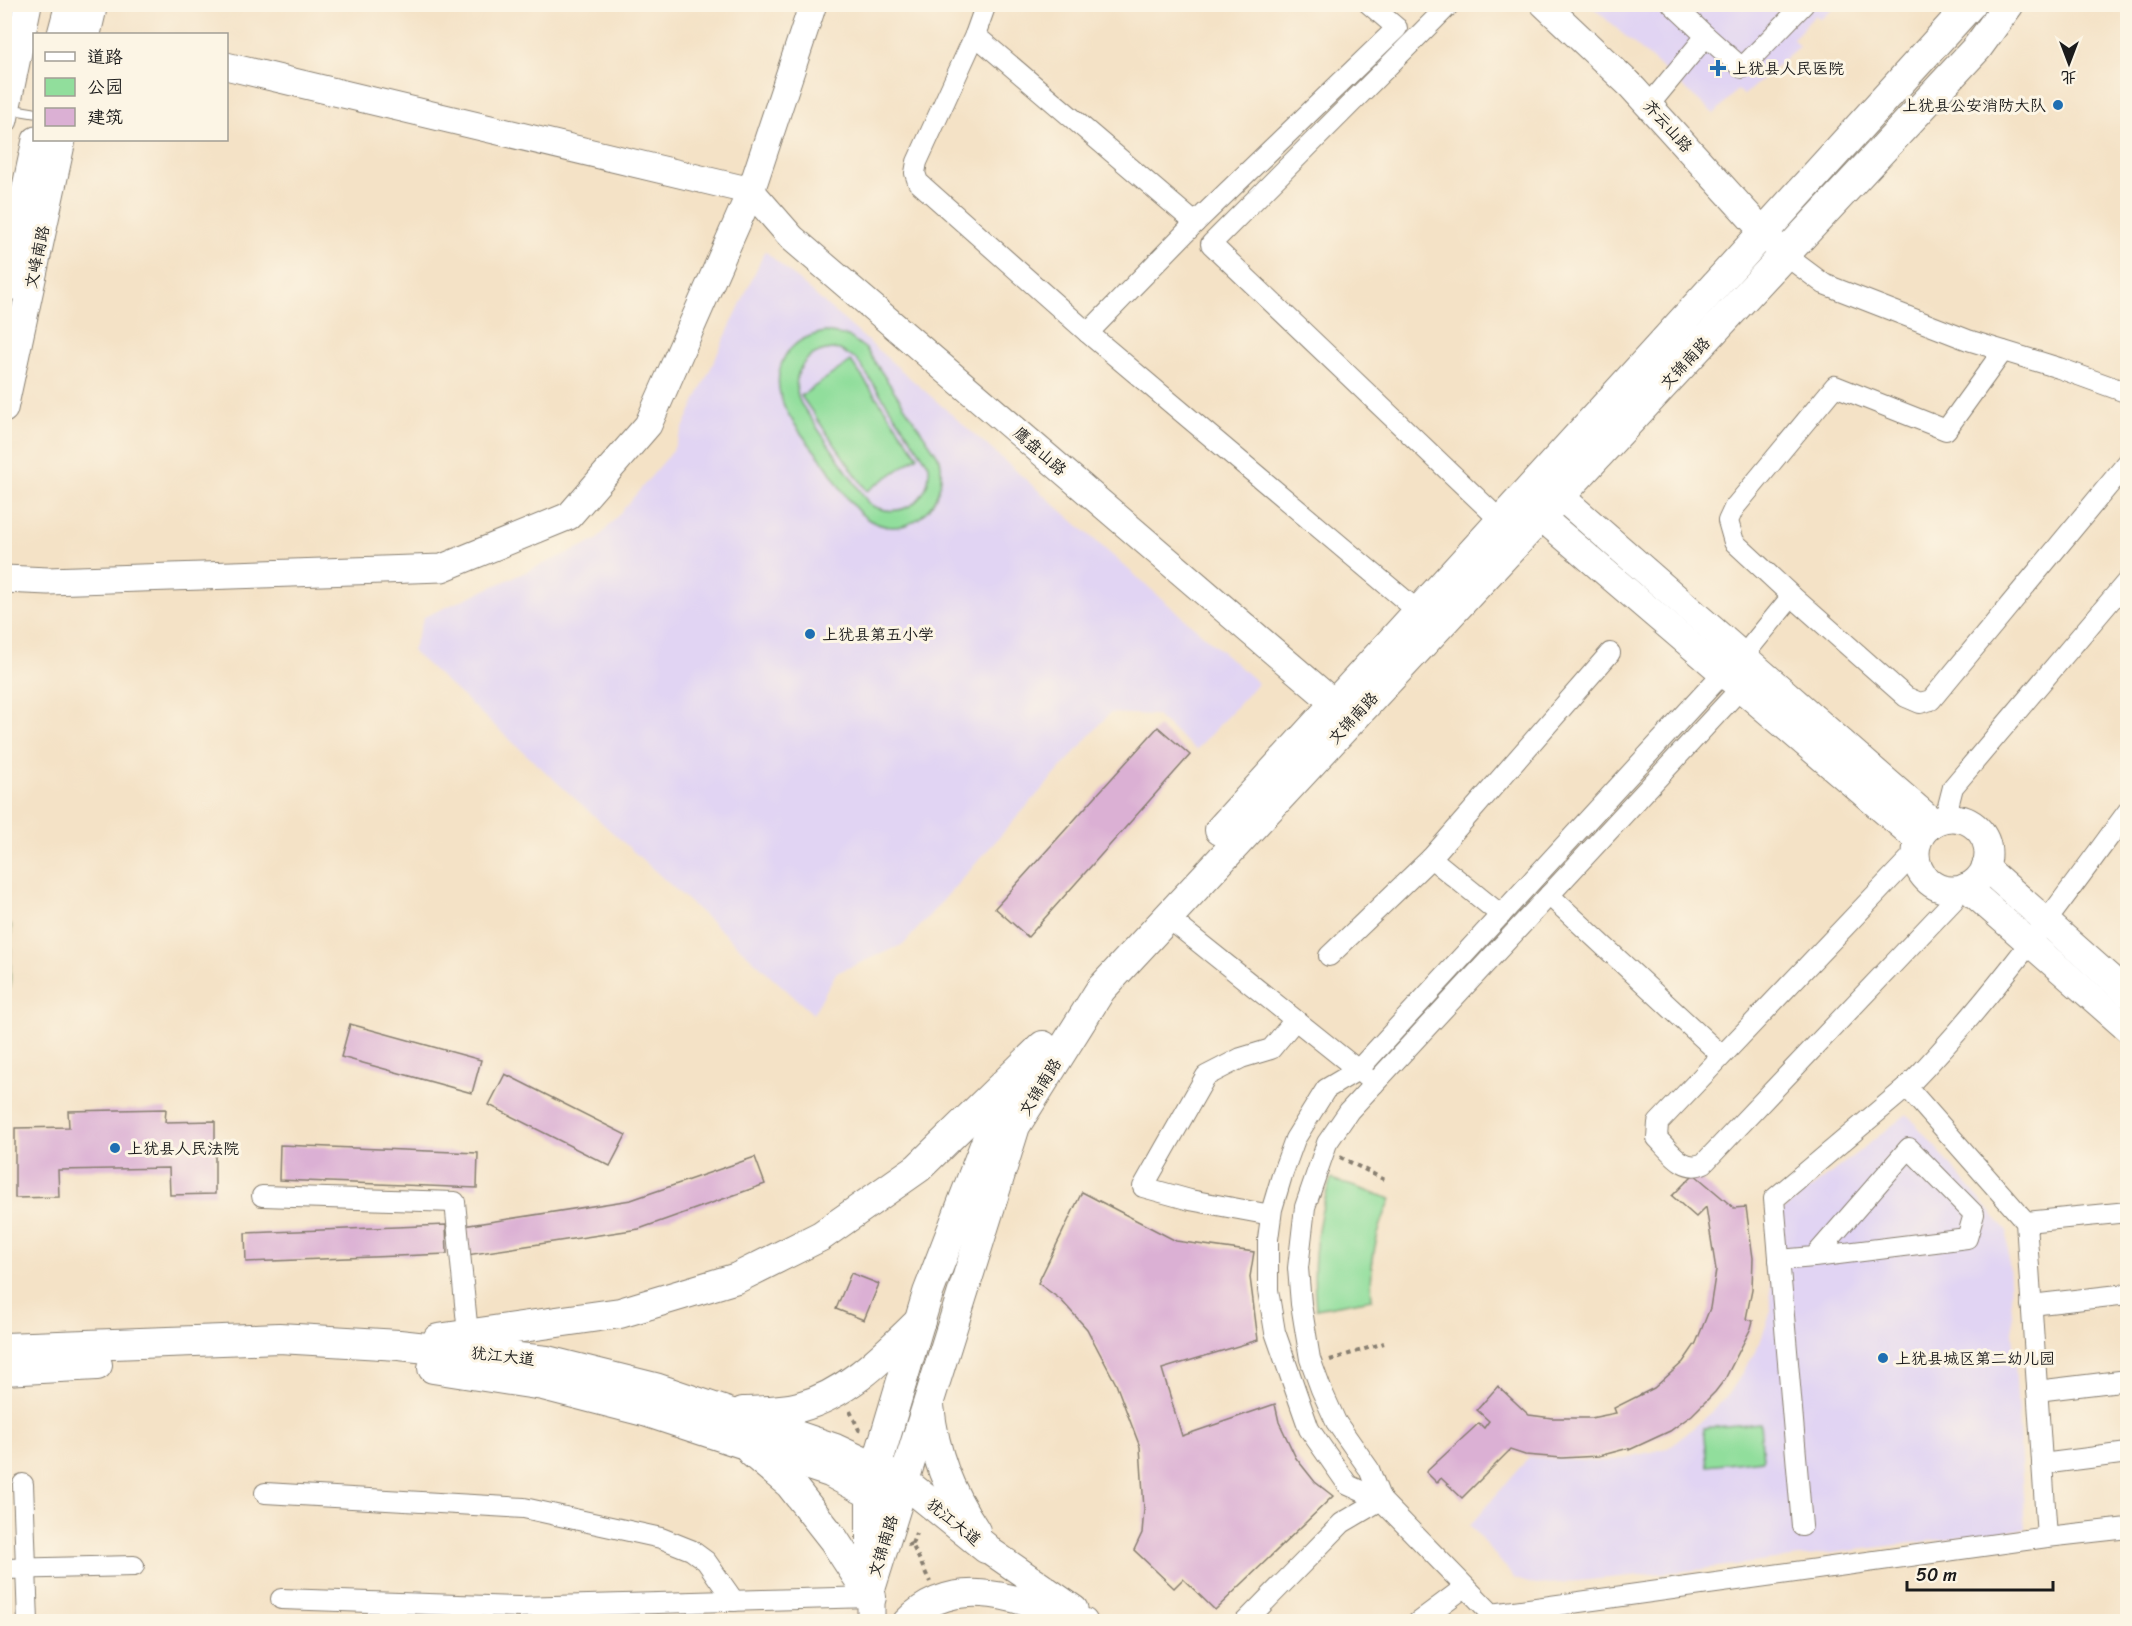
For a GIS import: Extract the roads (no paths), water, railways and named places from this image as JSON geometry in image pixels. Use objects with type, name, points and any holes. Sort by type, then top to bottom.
[{"type":"main road","name":"文锦南路","points":[[871,1602],[886,1487],[920,1321],[928,1293],[994,1122],[1088,976],[1971,4]]},
{"type":"main road","name":"文锦南路","points":[[886,1487],[928,1398],[1015,1126],[1101,988],[1977,48],[2009,4]]},
{"type":"main road","points":[[399,1345],[620,1313],[737,1278],[821,1236],[918,1168],[1043,1046]]},
{"type":"main road","points":[[727,1412],[800,1407],[835,1392],[869,1369],[920,1321]]},
{"type":"main road","name":"犹江大道","points":[[4,1348],[279,1338],[399,1345],[547,1361],[655,1388],[835,1449],[886,1487],[986,1548]]},
{"type":"main road","name":"犹江大道","points":[[4,1370],[280,1358],[400,1363],[543,1385],[648,1412],[830,1472],[886,1487]]},
{"type":"main road","points":[[928,1398],[933,1442],[947,1479],[963,1513],[986,1548]]},
{"type":"main road","points":[[740,1442],[790,1485],[834,1540],[871,1602]]},
{"type":"street","points":[[5,112],[27,4]]},
{"type":"street","points":[[77,28],[94,4]]},
{"type":"street","points":[[4,579],[60,580],[442,568],[569,516],[648,425],[751,191],[813,4]]},
{"type":"street","points":[[986,4],[975,36],[917,162],[915,173],[918,182],[1088,333],[1419,612]]},
{"type":"street","points":[[1088,333],[1195,223],[1397,28],[1369,4]]},
{"type":"street","points":[[1450,4],[1211,244],[1501,522]]},
{"type":"street","name":"齐云山路","points":[[1544,4],[1649,105],[1785,255]]},
{"type":"street","points":[[1672,4],[1742,68],[1804,4]]},
{"type":"street","points":[[975,36],[1195,223]]},
{"type":"street","points":[[1649,105],[1706,36]]},
{"type":"street","points":[[228,66],[751,191]]},
{"type":"street","name":"文峰南路","points":[[4,409],[16,266],[36,141]]},
{"type":"street","name":"文峰南路","points":[[4,290],[16,266],[62,141]]},
{"type":"street","name":"鹰盘山路","points":[[751,191],[792,238],[1335,704]]},
{"type":"street","points":[[1785,255],[1824,284],[2003,351],[2127,393]]},
{"type":"street","points":[[2003,351],[1946,430],[1835,386],[1734,508],[1728,521],[1734,542],[1791,596],[1906,697],[1920,703],[1931,700],[2127,462]]},
{"type":"street","points":[[1551,507],[1738,672],[1927,833]]},
{"type":"street","points":[[1960,889],[1954,900],[1704,1163],[1695,1168],[1686,1167],[1657,1138],[1658,1123],[1927,833],[1953,787],[2127,580]]},
{"type":"street","points":[[1381,1500],[1369,1469],[1341,1430],[1312,1365],[1301,1304],[1298,1268],[1301,1230],[1305,1207],[1324,1154],[1349,1111],[1549,895],[1738,672],[1791,596]]},
{"type":"street","points":[[1329,957],[1431,858],[1610,653]]},
{"type":"street","points":[[1738,672],[1501,915],[1358,1070],[1326,1089],[1309,1112],[1292,1146],[1270,1221],[1268,1290],[1275,1332],[1297,1400],[1318,1442],[1348,1485],[1381,1500],[1465,1587],[1491,1618],[2047,1537],[2127,1528]]},
{"type":"street","points":[[1802,1526],[1774,1199],[1907,1087],[1949,1044],[2047,922],[2127,811]]},
{"type":"street","points":[[1968,821],[1977,828],[1988,848],[1985,867],[1976,880],[1960,889],[1942,889],[1922,875],[1927,833],[1968,821]]},
{"type":"street","points":[[1431,858],[1501,915]]},
{"type":"street","points":[[1985,867],[2127,994]]},
{"type":"street","points":[[1960,889],[2030,943],[2127,1029]]},
{"type":"street","points":[[1549,895],[1721,1055]]},
{"type":"street","points":[[1167,917],[1374,1084]]},
{"type":"street","points":[[1296,1020],[1271,1049],[1241,1058],[1206,1076],[1143,1187],[1301,1230]]},
{"type":"street","points":[[1907,1087],[2026,1222],[2047,1537]]},
{"type":"street","points":[[1292,1146],[1324,1154]]},
{"type":"street","points":[[1779,1260],[1814,1257],[1967,1238],[1974,1214],[1910,1148],[1814,1257]]},
{"type":"street","points":[[262,1196],[455,1202],[468,1334]]},
{"type":"street","points":[[2026,1222],[2127,1212]]},
{"type":"street","points":[[2031,1305],[2127,1294]]},
{"type":"street","points":[[2037,1390],[2127,1380]]},
{"type":"street","points":[[1318,1442],[1341,1430]]},
{"type":"street","points":[[2042,1464],[2127,1453]]},
{"type":"street","points":[[23,1484],[28,1622]]},
{"type":"street","points":[[265,1492],[524,1508],[661,1538],[691,1550],[706,1561],[734,1601]]},
{"type":"street","points":[[1245,1622],[1342,1523],[1381,1500]]},
{"type":"street","points":[[986,1548],[1092,1622]]},
{"type":"street","points":[[4,1569],[134,1566]]},
{"type":"street","points":[[1418,1622],[1465,1587]]},
{"type":"street","points":[[906,1622],[937,1599],[970,1591],[1006,1596],[1084,1622]]},
{"type":"street","points":[[281,1599],[519,1607],[734,1601],[871,1602]]},
{"type":"lane","points":[[5,112],[33,113]]},
{"type":"place","name":"上犹县人民医院","points":[[1718,68]]},
{"type":"place","name":"上犹县公安消防大队","points":[[2058,105]]},
{"type":"place","name":"上犹县第五小学","points":[[810,634]]},
{"type":"place","name":"上犹县人民法院","points":[[115,1148]]},
{"type":"place","name":"上犹县城区第二幼儿园","points":[[1883,1358]]}]
